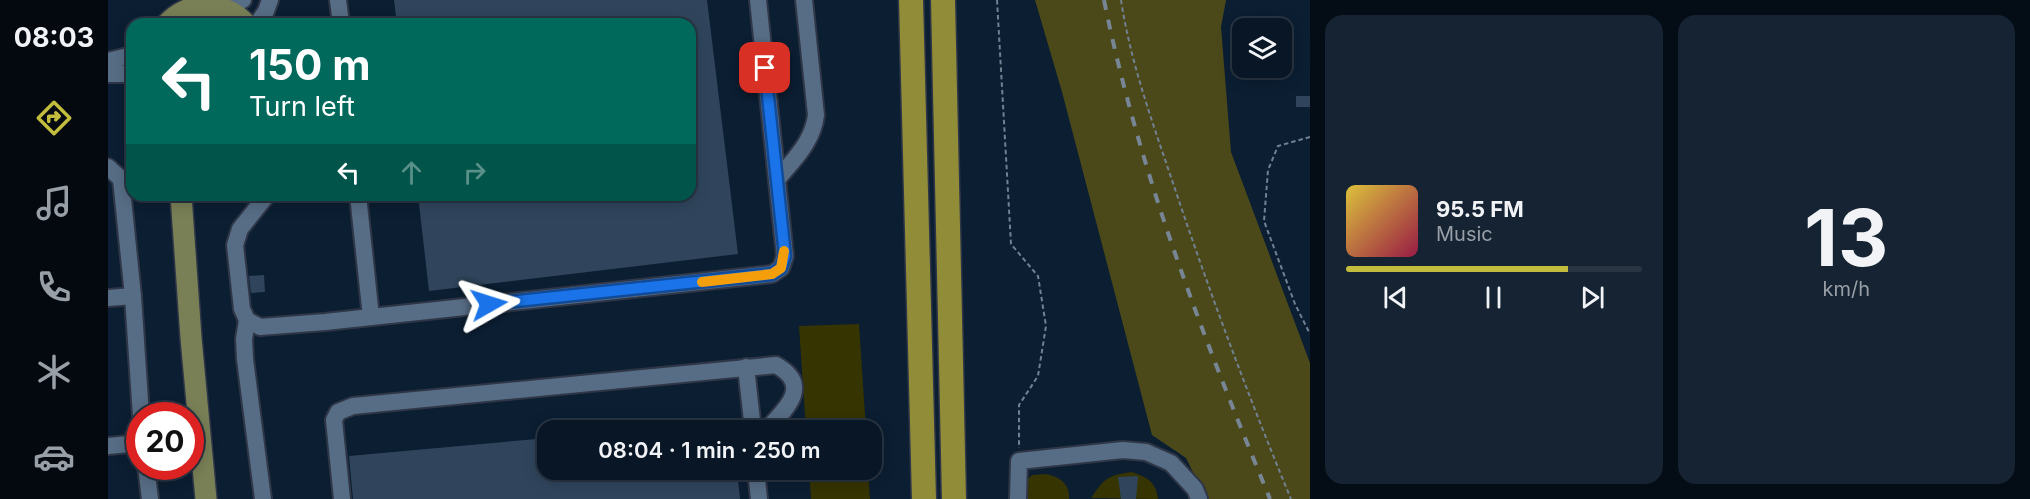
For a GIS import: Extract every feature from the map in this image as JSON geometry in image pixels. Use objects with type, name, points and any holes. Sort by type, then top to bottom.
[{"type":"highway","points":[[911,0],[924,499]]},
{"type":"highway","points":[[943,0],[954,499]]},
{"type":"main road","points":[[168,0],[168,18]]},
{"type":"main road","points":[[174,18],[190,7],[222,3],[240,18]]},
{"type":"main road","points":[[184,202],[191,338],[206,499]]},
{"type":"street","points":[[261,18],[270,0]]},
{"type":"street","points":[[338,0],[340,18]]},
{"type":"street","points":[[247,320],[260,327],[273,327],[772,274],[781,268],[785,256],[759,0]]},
{"type":"street","points":[[777,180],[811,137],[816,115],[804,0]]},
{"type":"street","points":[[108,61],[126,56]]},
{"type":"street","points":[[108,74],[126,74]]},
{"type":"street","points":[[108,167],[121,179],[115,200],[133,296],[140,402]]},
{"type":"street","points":[[262,201],[240,229],[236,245],[242,309],[247,320],[244,339],[245,359],[263,499]]},
{"type":"street","points":[[359,201],[371,316]]},
{"type":"street","points":[[108,298],[133,296]]},
{"type":"street","points":[[342,499],[334,420],[338,412],[344,408],[776,365],[785,371],[794,390],[792,402],[775,420]]},
{"type":"street","points":[[746,367],[752,420]]},
{"type":"street","points":[[108,447],[126,445]]},
{"type":"street","points":[[1018,499],[1019,461],[1123,450],[1146,452],[1171,463],[1195,489],[1199,499]]},
{"type":"street","points":[[148,480],[150,499]]},
{"type":"street","points":[[757,480],[759,499]]},
{"type":"path","points":[[997,0],[1011,244],[1038,276],[1046,326],[1038,376],[1019,405],[1019,461]]},
{"type":"path","points":[[1120,0],[1144,96],[1203,273],[1263,433],[1291,499]]},
{"type":"path","points":[[1310,137],[1278,146],[1269,170],[1264,221],[1295,304],[1310,333]]},
{"type":"shaded area","points":[[1035,0],[1226,0],[1221,27],[1231,152],[1310,363],[1310,499],[1206,499],[1186,458],[1152,435],[1062,92]]},
{"type":"shaded area","points":[[203,15],[219,18],[193,18]]},
{"type":"shaded area","points":[[859,324],[865,420],[805,420],[799,326]]},
{"type":"shaded area","points":[[1132,472],[1153,484],[1158,499],[1091,498],[1108,479]]},
{"type":"shaded area","points":[[1046,474],[1056,477],[1066,485],[1069,499],[1021,499],[1022,485],[1032,475]]},
{"type":"shaded area","points":[[810,480],[869,480],[870,499],[811,499]]},
{"type":"building","points":[[394,0],[707,0],[738,254],[429,291],[419,201],[696,201],[696,18],[396,18]]},
{"type":"building","points":[[1296,96],[1310,96],[1310,107],[1296,107]]},
{"type":"building","points":[[264,275],[265,292],[251,293],[249,276]]},
{"type":"building","points":[[537,439],[537,480],[738,480],[740,499],[353,499],[349,456]]},
{"type":"building","points":[[1138,476],[1136,499],[1121,499],[1118,477]]},
{"type":"railway","points":[[1104,0],[1118,64],[1154,191],[1197,315],[1270,499]]},
{"type":"slow traffic","points":[[702,282],[772,274],[781,268],[785,256],[784,251]]},
{"type":"route","points":[[489,304],[772,274],[781,268],[785,256],[765,68]]}]
